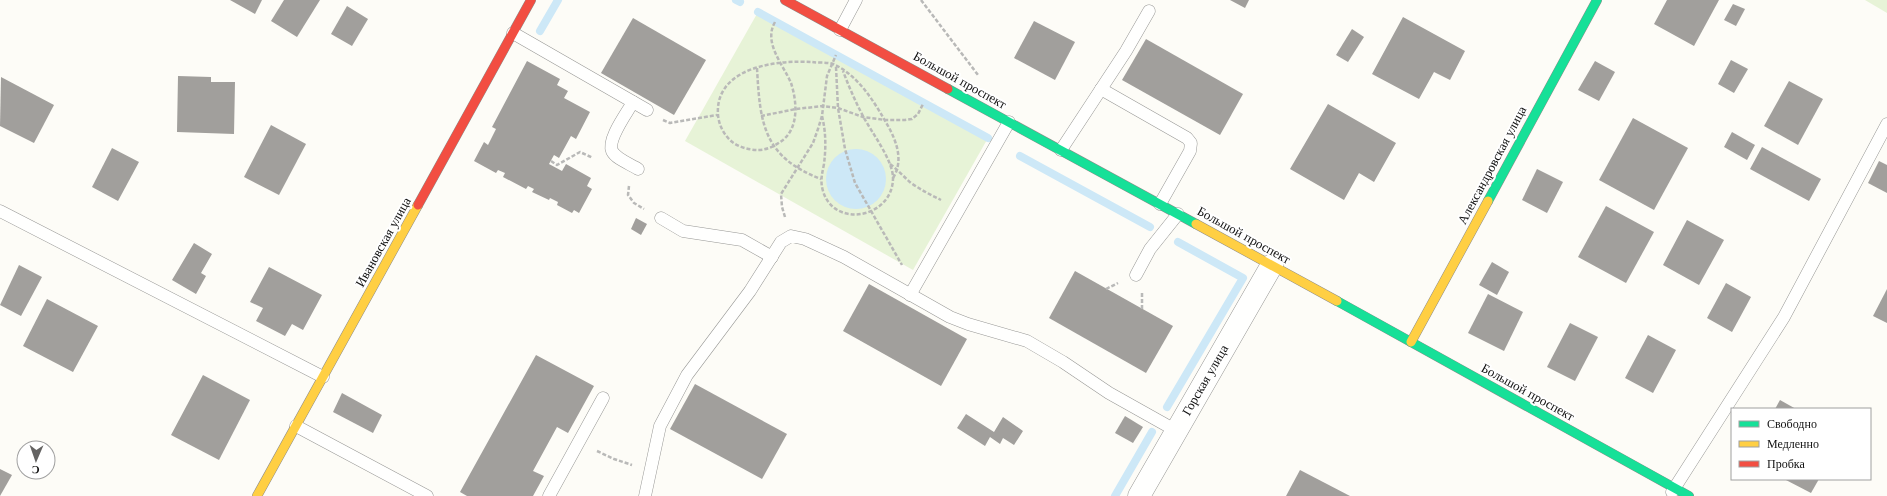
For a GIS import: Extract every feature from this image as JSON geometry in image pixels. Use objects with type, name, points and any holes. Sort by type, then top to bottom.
[{"type":"street","name":"Ивановская улица","points":[[257,496],[531,0]]},
{"type":"street","name":"Большой проспект","points":[[785,0],[1411,342],[1672,492],[1689,496]]},
{"type":"street","name":"Александровская улица","points":[[1411,342],[1597,0]]},
{"type":"street","name":"Горская улица","points":[[1139,496],[1175,430],[1272,265]]},
{"type":"lane","points":[[840,30],[856,0]]},
{"type":"lane","points":[[1060,150],[1126,51],[1149,11]]},
{"type":"lane","points":[[513,33],[647,110]]},
{"type":"lane","points":[[1101,89],[1186,138],[1191,143],[1190,151],[1160,204]]},
{"type":"lane","points":[[633,102],[611,143],[612,151],[618,157],[638,169]]},
{"type":"lane","points":[[913,291],[1009,122]]},
{"type":"lane","points":[[1672,492],[1784,316],[1887,124]]},
{"type":"lane","points":[[0,211],[323,377]]},
{"type":"lane","points":[[1136,275],[1150,249],[1178,214]]},
{"type":"lane","points":[[660,218],[683,231],[742,240],[772,257]]},
{"type":"lane","points":[[645,496],[660,426],[687,375],[750,291],[781,242],[791,236],[805,239],[913,291],[950,317],[968,324],[1027,341],[1063,362],[1110,393],[1175,430]]},
{"type":"lane","points":[[549,496],[603,398]]},
{"type":"lane","points":[[296,426],[427,496]]},
{"type":"path","points":[[921,0],[981,79]]},
{"type":"path","points":[[772,27],[771,38],[773,48],[781,63],[791,84],[796,109],[794,125],[786,137],[774,146],[759,150],[744,148],[731,141],[722,129],[717,115],[719,100],[725,87],[739,75],[757,68],[781,63],[833,62]]},
{"type":"path","points":[[822,116],[826,132],[824,165],[821,179],[823,193],[831,205],[843,212],[858,215],[872,212],[883,203],[890,192],[893,178],[898,170],[899,156],[885,120],[870,96],[855,79],[836,66],[833,62]]},
{"type":"path","points":[[791,236],[782,207],[781,194],[813,143],[822,116],[827,76],[833,62]]},
{"type":"path","points":[[836,66],[838,108],[846,150],[855,183],[872,212],[913,291]]},
{"type":"path","points":[[757,68],[761,116],[774,146],[797,168],[821,179]]},
{"type":"path","points":[[842,70],[863,117],[889,164],[893,178]]},
{"type":"path","points":[[761,116],[796,109],[823,106],[838,108],[863,117],[885,120],[912,119],[918,114]]},
{"type":"path","points":[[647,110],[670,123],[717,115]]},
{"type":"path","points":[[551,161],[557,165],[580,152],[600,162]]},
{"type":"path","points":[[889,164],[898,170],[910,182],[928,194],[946,202]]},
{"type":"path","points":[[638,169],[629,185],[628,195],[634,203],[660,218]]},
{"type":"path","points":[[579,442],[614,459],[651,471]]},
{"type":"green space","points":[[1865,0],[1887,0],[1887,13]]},
{"type":"green space","points":[[758,12],[988,138],[913,270],[685,141]]},
{"type":"water","points":[[850,149],[862,149],[878,157],[884,167],[886,179],[884,191],[878,201],[862,209],[850,209],[834,201],[826,185],[826,173],[834,157]]},
{"type":"building","points":[[230,0],[262,0],[255,14]]},
{"type":"building","points":[[284,0],[320,0],[297,37],[271,21]]},
{"type":"building","points":[[1230,0],[1249,0],[1245,8]]},
{"type":"building","points":[[1667,0],[1719,0],[1694,46],[1654,24]]},
{"type":"building","points":[[1733,4],[1745,9],[1736,26],[1724,20]]},
{"type":"building","points":[[347,6],[368,19],[352,46],[331,34]]},
{"type":"building","points":[[1403,17],[1465,51],[1450,80],[1434,72],[1419,99],[1372,74]]},
{"type":"building","points":[[633,18],[706,60],[674,115],[601,73]]},
{"type":"building","points":[[1034,21],[1075,42],[1055,80],[1014,58]]},
{"type":"building","points":[[1352,29],[1364,37],[1348,62],[1336,55]]},
{"type":"building","points":[[1146,39],[1243,94],[1220,135],[1122,80]]},
{"type":"building","points":[[1731,60],[1748,69],[1734,93],[1718,84]]},
{"type":"building","points":[[527,61],[560,79],[557,85],[568,91],[564,98],[590,112],[576,139],[571,136],[559,158],[554,155],[549,164],[562,171],[566,164],[591,178],[587,186],[592,189],[579,213],[574,210],[572,213],[557,205],[558,202],[550,198],[549,200],[532,192],[534,189],[528,186],[526,189],[503,177],[505,173],[498,170],[496,173],[474,161],[484,142],[488,145],[496,129],[492,127]]},
{"type":"building","points":[[1595,61],[1615,72],[1599,101],[1578,90]]},
{"type":"building","points":[[178,76],[211,77],[211,82],[235,82],[234,134],[177,132]]},
{"type":"building","points":[[1,77],[54,105],[34,143],[0,126]]},
{"type":"building","points":[[1789,81],[1823,99],[1798,145],[1764,126]]},
{"type":"building","points":[[1328,104],[1396,143],[1374,182],[1359,173],[1344,200],[1290,169]]},
{"type":"building","points":[[1633,118],[1688,148],[1654,210],[1599,180]]},
{"type":"building","points":[[271,125],[306,144],[279,195],[244,177]]},
{"type":"building","points":[[1732,132],[1755,145],[1747,160],[1724,147]]},
{"type":"building","points":[[1762,147],[1821,179],[1809,201],[1750,169]]},
{"type":"building","points":[[112,148],[139,162],[118,201],[92,187]]},
{"type":"building","points":[[1879,161],[1887,165],[1887,193],[1868,183]]},
{"type":"building","points":[[1537,169],[1563,182],[1547,213],[1522,200]]},
{"type":"building","points":[[1606,206],[1654,232],[1626,283],[1578,257]]},
{"type":"building","points":[[636,218],[647,224],[641,235],[631,229]]},
{"type":"building","points":[[1687,220],[1724,240],[1699,285],[1663,265]]},
{"type":"building","points":[[194,243],[212,254],[201,273],[206,276],[196,294],[172,280]]},
{"type":"building","points":[[1492,262],[1509,272],[1497,295],[1479,285]]},
{"type":"building","points":[[19,265],[42,277],[21,316],[0,305]]},
{"type":"building","points":[[269,267],[322,295],[303,330],[292,324],[285,336],[256,321],[263,308],[250,302]]},
{"type":"building","points":[[1075,271],[1173,326],[1146,373],[1049,318]]},
{"type":"building","points":[[1726,283],[1751,297],[1732,332],[1707,318]]},
{"type":"building","points":[[869,284],[967,339],[941,386],[843,331]]},
{"type":"building","points":[[1887,289],[1887,323],[1873,316]]},
{"type":"building","points":[[1488,294],[1523,312],[1504,351],[1468,333]]},
{"type":"building","points":[[47,299],[98,326],[73,372],[23,346]]},
{"type":"building","points":[[1570,323],[1598,337],[1575,381],[1547,367]]},
{"type":"building","points":[[1648,335],[1676,350],[1653,393],[1625,378]]},
{"type":"building","points":[[536,355],[594,386],[568,433],[557,427],[533,471],[544,476],[533,496],[467,496],[460,492]]},
{"type":"building","points":[[203,375],[250,400],[219,460],[171,435]]},
{"type":"building","points":[[695,384],[787,434],[762,479],[670,429]]},
{"type":"building","points":[[342,393],[382,415],[373,433],[333,412]]},
{"type":"building","points":[[1780,400],[1794,408],[1776,408]]},
{"type":"building","points":[[966,414],[994,432],[1003,417],[1023,431],[1014,445],[1003,438],[1000,444],[990,437],[985,446],[957,428]]},
{"type":"building","points":[[1125,416],[1143,427],[1133,443],[1115,433]]},
{"type":"building","points":[[0,469],[12,475],[0,496]]},
{"type":"building","points":[[1300,470],[1350,496],[1286,496]]},
{"type":"building","points":[[1786,480],[1818,480],[1811,493]]},
{"type":"waterway","points":[[540,31],[558,0]]},
{"type":"waterway","points":[[736,0],[740,2]]},
{"type":"waterway","points":[[758,12],[988,138]]},
{"type":"waterway","points":[[1020,156],[1150,227]]},
{"type":"waterway","points":[[1167,407],[1243,278],[1178,242]]},
{"type":"waterway","points":[[1115,496],[1152,432]]},
{"type":"traffic: fast","points":[[1488,201],[1597,0]]},
{"type":"traffic: fast","points":[[948,89],[1196,224]]},
{"type":"traffic: fast","points":[[1337,301],[1689,496]]},
{"type":"traffic: slow","points":[[1411,342],[1488,201]]},
{"type":"traffic: slow","points":[[257,496],[418,205]]},
{"type":"traffic: slow","points":[[1196,224],[1337,301]]},
{"type":"traffic: jam","points":[[418,205],[531,0]]},
{"type":"traffic: jam","points":[[785,0],[948,89]]}]
